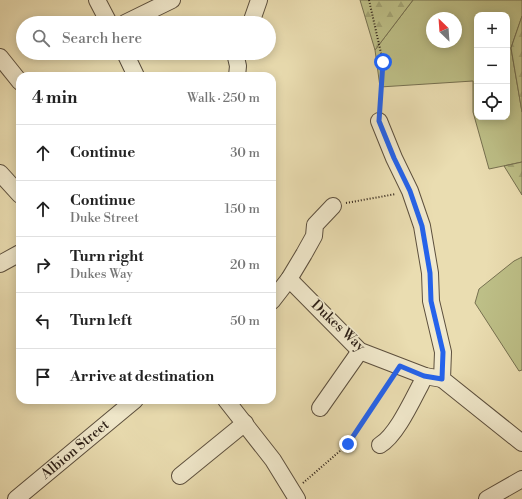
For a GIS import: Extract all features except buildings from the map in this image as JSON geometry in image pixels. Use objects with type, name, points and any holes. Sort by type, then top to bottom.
[{"type":"street","points":[[97,0],[106,16]]},
{"type":"street","points":[[139,16],[172,0]]},
{"type":"street","points":[[253,16],[259,0]]},
{"type":"street","points":[[0,57],[16,77]]},
{"type":"street","points":[[128,60],[134,72]]},
{"type":"street","points":[[237,60],[237,72]]},
{"type":"street","points":[[379,121],[394,158],[410,191],[422,226],[430,273],[431,301],[443,352],[442,379],[522,443]]},
{"type":"street","points":[[0,173],[16,190]]},
{"type":"street","points":[[276,296],[289,279],[314,236],[315,225],[333,206]]},
{"type":"street","points":[[0,264],[16,255]]},
{"type":"street","name":"Dukes Way","points":[[289,279],[360,351],[424,376],[442,379]]},
{"type":"street","points":[[320,408],[360,351]]},
{"type":"street","points":[[380,445],[386,442],[394,431],[424,376]]},
{"type":"street","name":"Albion Street","points":[[16,499],[129,404]]},
{"type":"street","points":[[229,404],[273,460],[295,495]]},
{"type":"street","points":[[180,476],[245,423]]},
{"type":"street","points":[[487,499],[522,479]]},
{"type":"path","points":[[369,0],[383,62],[379,121]]},
{"type":"path","points":[[333,206],[410,191]]},
{"type":"path","points":[[295,495],[348,444],[400,366]]},
{"type":"green space","points":[[360,0],[413,0],[375,50]]},
{"type":"green space","points":[[413,0],[522,0],[522,16],[511,48],[522,112],[522,162],[489,169],[475,120],[510,120],[510,12],[474,12],[474,116],[473,81],[380,87],[375,50]]},
{"type":"green space","points":[[522,16],[522,112],[511,48]]},
{"type":"green space","points":[[522,162],[522,195],[504,166]]},
{"type":"green space","points":[[522,257],[522,370],[519,371],[475,303],[479,289],[514,261]]},
{"type":"route","points":[[348,444],[400,366],[424,376],[442,379],[443,352],[431,301],[430,273],[422,226],[410,191],[394,158],[379,121],[383,62]]}]
